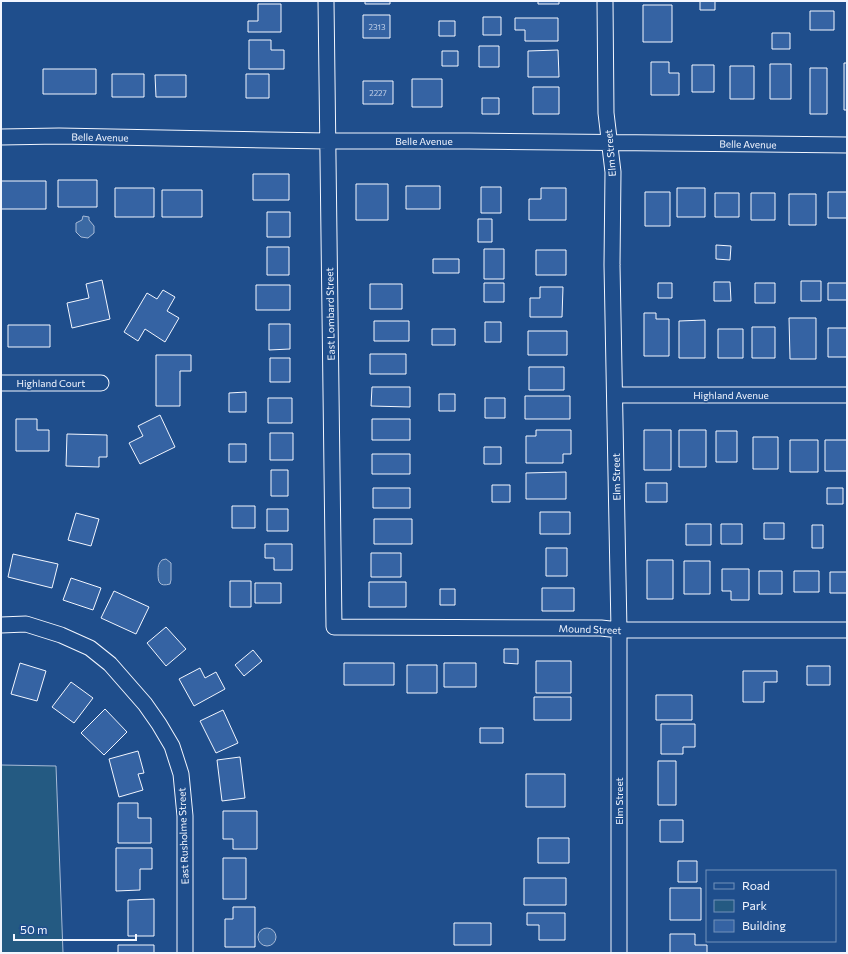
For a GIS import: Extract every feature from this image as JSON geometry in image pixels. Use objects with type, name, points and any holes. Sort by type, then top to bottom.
[{"type":"street","name":"East Lombard Street","points":[[326,1],[334,626]]},
{"type":"street","name":"Elm Street","points":[[605,1],[606,113],[613,172],[612,265],[619,630],[619,953]]},
{"type":"street","name":"Belle Avenue","points":[[1,136],[327,141],[847,145]]},
{"type":"street","name":"Highland Court","points":[[1,383],[101,383]]},
{"type":"street","name":"Highland Avenue","points":[[615,395],[847,395]]},
{"type":"street","name":"East Rusholme Street","points":[[1,624],[26,624],[61,635],[90,648],[110,664],[145,704],[172,746],[180,774],[185,816],[185,953]]},
{"type":"street","name":"Mound Street","points":[[334,626],[601,628],[619,630],[847,630]]},
{"type":"green space","points":[[1,765],[56,766],[63,953],[1,953]]},
{"type":"shaded area","points":[[83,216],[89,217],[89,220],[94,226],[94,233],[88,238],[81,237],[76,232],[76,223],[82,220]]},
{"type":"shaded area","points":[[166,559],[171,563],[171,580],[170,584],[163,585],[159,581],[158,567],[162,560]]},
{"type":"shaded area","points":[[267,928],[273,931],[276,937],[273,943],[267,946],[261,943],[258,937],[261,931]]},
{"type":"building","points":[[365,1],[390,1],[390,4],[365,4]]},
{"type":"building","points":[[538,1],[559,1],[559,4],[538,4]]},
{"type":"building","points":[[700,1],[715,1],[715,10],[700,10]]},
{"type":"building","points":[[258,4],[281,4],[281,32],[248,32],[248,21],[258,21]]},
{"type":"building","points":[[643,5],[672,5],[672,42],[643,42]]},
{"type":"building","points":[[810,11],[834,11],[834,30],[810,30]]},
{"type":"building","points":[[363,15],[390,15],[390,38],[363,38]]},
{"type":"building","points":[[483,17],[501,17],[501,35],[483,35]]},
{"type":"building","points":[[515,18],[558,18],[558,41],[525,41],[525,30],[515,30]]},
{"type":"building","points":[[439,21],[455,21],[455,36],[439,36]]},
{"type":"building","points":[[772,33],[790,33],[790,49],[772,49]]},
{"type":"building","points":[[249,40],[271,40],[271,50],[284,50],[284,69],[249,69]]},
{"type":"building","points":[[479,46],[499,46],[499,67],[479,67]]},
{"type":"building","points":[[558,50],[559,77],[528,77],[528,51]]},
{"type":"building","points":[[442,51],[458,51],[458,66],[442,66]]},
{"type":"building","points":[[651,62],[669,62],[669,73],[679,73],[679,95],[651,95]]},
{"type":"building","points":[[844,63],[847,63],[847,110],[844,110]]},
{"type":"building","points":[[770,64],[791,64],[791,99],[770,99]]},
{"type":"building","points":[[692,65],[714,65],[714,92],[692,92]]},
{"type":"building","points":[[730,66],[754,66],[754,99],[730,99]]},
{"type":"building","points":[[810,68],[827,68],[827,114],[810,114]]},
{"type":"building","points":[[43,69],[96,69],[96,94],[43,94]]},
{"type":"building","points":[[112,74],[144,74],[144,97],[112,97]]},
{"type":"building","points":[[246,74],[269,74],[269,98],[246,98]]},
{"type":"building","points":[[155,75],[186,75],[186,97],[156,97]]},
{"type":"building","points":[[412,79],[442,79],[442,107],[412,107]]},
{"type":"building","points":[[363,81],[393,81],[393,104],[363,104]]},
{"type":"building","points":[[533,87],[559,87],[559,114],[533,114]]},
{"type":"building","points":[[482,98],[499,98],[499,114],[482,114]]},
{"type":"building","points":[[253,174],[289,174],[289,200],[253,200]]},
{"type":"building","points":[[58,180],[97,180],[97,207],[58,207]]},
{"type":"building","points":[[1,181],[46,181],[46,209],[1,209]]},
{"type":"building","points":[[356,184],[388,184],[388,220],[356,220]]},
{"type":"building","points":[[406,186],[440,186],[440,209],[406,209]]},
{"type":"building","points":[[481,187],[501,187],[501,213],[481,213]]},
{"type":"building","points":[[115,188],[154,188],[154,217],[115,217]]},
{"type":"building","points":[[541,188],[566,188],[566,220],[529,220],[529,199],[541,199]]},
{"type":"building","points":[[677,188],[705,188],[705,217],[677,217]]},
{"type":"building","points":[[162,190],[202,190],[202,217],[162,217]]},
{"type":"building","points":[[645,192],[670,192],[670,226],[645,226]]},
{"type":"building","points":[[828,192],[847,192],[847,218],[828,218]]},
{"type":"building","points":[[715,193],[739,193],[739,217],[715,217]]},
{"type":"building","points":[[751,193],[775,193],[775,220],[751,220]]},
{"type":"building","points":[[789,194],[816,194],[816,225],[789,225]]},
{"type":"building","points":[[267,212],[290,212],[290,237],[267,237]]},
{"type":"building","points":[[478,219],[492,219],[492,242],[478,242]]},
{"type":"building","points":[[716,245],[731,246],[730,260],[716,259]]},
{"type":"building","points":[[267,247],[289,247],[289,275],[267,275]]},
{"type":"building","points":[[484,249],[504,249],[504,279],[484,279]]},
{"type":"building","points":[[536,250],[566,250],[566,275],[536,275]]},
{"type":"building","points":[[433,259],[459,259],[459,273],[433,273]]},
{"type":"building","points":[[102,280],[110,319],[72,328],[67,303],[89,298],[86,284]]},
{"type":"building","points":[[801,281],[821,281],[821,301],[801,301]]},
{"type":"building","points":[[714,282],[730,282],[731,301],[714,301]]},
{"type":"building","points":[[484,283],[504,283],[504,302],[484,302]]},
{"type":"building","points":[[658,283],[672,283],[672,298],[658,298]]},
{"type":"building","points":[[755,283],[775,283],[775,303],[755,303]]},
{"type":"building","points":[[828,283],[847,283],[847,300],[828,300]]},
{"type":"building","points":[[370,284],[402,284],[402,309],[370,309]]},
{"type":"building","points":[[256,285],[290,285],[290,310],[256,310]]},
{"type":"building","points":[[540,287],[563,287],[562,317],[530,317],[530,298],[540,298]]},
{"type":"building","points":[[163,290],[175,297],[167,311],[179,318],[165,342],[145,329],[138,341],[124,332],[147,293],[157,299]]},
{"type":"building","points":[[644,313],[656,313],[656,319],[669,319],[669,356],[644,356]]},
{"type":"building","points":[[789,318],[816,318],[816,359],[790,359]]},
{"type":"building","points":[[705,320],[705,358],[679,358],[679,321]]},
{"type":"building","points":[[374,321],[409,321],[409,341],[374,341]]},
{"type":"building","points":[[485,322],[501,322],[501,342],[485,342]]},
{"type":"building","points":[[269,324],[290,324],[290,349],[269,350]]},
{"type":"building","points":[[8,325],[50,325],[50,347],[8,347]]},
{"type":"building","points":[[752,327],[775,327],[775,358],[752,358]]},
{"type":"building","points":[[828,328],[847,328],[847,357],[828,357]]},
{"type":"building","points":[[432,329],[455,329],[455,345],[432,345]]},
{"type":"building","points":[[718,329],[743,329],[743,358],[718,358]]},
{"type":"building","points":[[528,331],[567,331],[567,355],[528,355]]},
{"type":"building","points":[[370,354],[406,354],[406,374],[370,374]]},
{"type":"building","points":[[156,355],[191,355],[191,371],[180,371],[180,406],[156,406]]},
{"type":"building","points":[[270,358],[290,358],[290,382],[270,382]]},
{"type":"building","points":[[529,367],[564,367],[564,390],[529,390]]},
{"type":"building","points":[[372,387],[410,387],[410,407],[371,406]]},
{"type":"building","points":[[246,392],[246,412],[229,412],[229,393]]},
{"type":"building","points":[[439,394],[455,394],[455,411],[439,411]]},
{"type":"building","points":[[525,396],[570,396],[570,419],[525,419]]},
{"type":"building","points":[[268,398],[292,398],[292,423],[268,423]]},
{"type":"building","points":[[485,398],[505,398],[505,418],[485,418]]},
{"type":"building","points":[[160,415],[175,447],[140,464],[129,443],[143,436],[138,426]]},
{"type":"building","points":[[16,419],[37,419],[37,430],[49,430],[49,451],[16,451]]},
{"type":"building","points":[[372,419],[410,419],[410,440],[372,440]]},
{"type":"building","points":[[536,430],[571,430],[571,454],[563,454],[563,463],[526,463],[526,436],[536,436]]},
{"type":"building","points":[[644,430],[671,430],[671,470],[644,470]]},
{"type":"building","points":[[679,430],[706,430],[706,467],[679,467]]},
{"type":"building","points":[[716,431],[737,431],[737,462],[716,462]]},
{"type":"building","points":[[270,433],[293,433],[293,460],[270,460]]},
{"type":"building","points":[[67,434],[107,435],[107,457],[99,457],[99,467],[66,466]]},
{"type":"building","points":[[753,437],[778,437],[778,469],[753,469]]},
{"type":"building","points":[[790,440],[818,440],[818,472],[790,472]]},
{"type":"building","points":[[825,440],[847,440],[847,471],[825,471]]},
{"type":"building","points":[[229,444],[246,444],[246,462],[229,462]]},
{"type":"building","points":[[484,447],[501,447],[501,464],[484,464]]},
{"type":"building","points":[[372,454],[410,454],[410,474],[372,474]]},
{"type":"building","points":[[271,470],[288,470],[288,496],[271,496]]},
{"type":"building","points":[[566,472],[566,499],[526,499],[526,473]]},
{"type":"building","points":[[646,483],[667,483],[667,502],[646,502]]},
{"type":"building","points":[[492,485],[510,485],[510,502],[492,502]]},
{"type":"building","points":[[373,488],[410,488],[410,508],[373,508]]},
{"type":"building","points":[[827,488],[843,488],[843,504],[827,504]]},
{"type":"building","points":[[232,506],[255,506],[255,528],[232,528]]},
{"type":"building","points":[[267,509],[288,509],[288,531],[267,531]]},
{"type":"building","points":[[540,512],[570,512],[570,534],[540,534]]},
{"type":"building","points":[[76,513],[99,519],[91,546],[68,540]]},
{"type":"building","points":[[374,519],[412,519],[412,544],[374,544]]},
{"type":"building","points":[[764,523],[784,523],[784,539],[764,539]]},
{"type":"building","points":[[686,524],[711,524],[711,545],[686,545]]},
{"type":"building","points":[[721,524],[742,524],[742,544],[721,544]]},
{"type":"building","points":[[812,525],[823,525],[823,548],[812,548]]},
{"type":"building","points":[[265,544],[292,544],[292,570],[274,570],[274,558],[265,558]]},
{"type":"building","points":[[546,548],[567,548],[567,576],[546,576]]},
{"type":"building","points":[[371,553],[401,553],[401,577],[371,577]]},
{"type":"building","points":[[13,554],[58,564],[52,588],[8,577]]},
{"type":"building","points":[[647,560],[673,560],[673,599],[647,599]]},
{"type":"building","points":[[684,561],[710,561],[710,594],[684,594]]},
{"type":"building","points":[[722,569],[749,569],[749,600],[731,600],[731,591],[722,591]]},
{"type":"building","points":[[759,571],[782,571],[782,594],[759,594]]},
{"type":"building","points":[[794,571],[819,571],[819,592],[794,592]]},
{"type":"building","points":[[830,572],[847,572],[847,593],[830,593]]},
{"type":"building","points":[[71,578],[101,588],[93,610],[63,600]]},
{"type":"building","points":[[230,581],[251,581],[251,607],[230,607]]},
{"type":"building","points":[[369,582],[406,582],[406,607],[369,607]]},
{"type":"building","points":[[255,583],[281,583],[281,603],[255,603]]},
{"type":"building","points":[[542,588],[574,588],[574,611],[542,611]]},
{"type":"building","points":[[440,589],[455,589],[455,605],[440,605]]},
{"type":"building","points":[[114,591],[149,607],[136,634],[101,618]]},
{"type":"building","points":[[166,627],[186,649],[166,666],[147,643]]},
{"type":"building","points":[[504,649],[518,649],[518,664],[504,663]]},
{"type":"building","points":[[253,650],[262,661],[244,676],[235,665]]},
{"type":"building","points":[[536,661],[571,661],[571,693],[536,693]]},
{"type":"building","points":[[20,663],[46,671],[37,701],[11,694]]},
{"type":"building","points":[[344,663],[394,663],[394,685],[344,685]]},
{"type":"building","points":[[444,663],[476,663],[476,687],[444,687]]},
{"type":"building","points":[[407,665],[437,665],[437,693],[407,693]]},
{"type":"building","points":[[807,666],[830,666],[830,685],[807,685]]},
{"type":"building","points":[[200,668],[205,678],[216,672],[225,689],[194,706],[179,679]]},
{"type":"building","points":[[743,671],[777,671],[777,682],[764,682],[764,702],[743,702]]},
{"type":"building","points":[[71,682],[93,698],[74,723],[52,707]]},
{"type":"building","points":[[656,695],[692,695],[692,720],[656,720]]},
{"type":"building","points":[[534,697],[571,697],[571,720],[534,720]]},
{"type":"building","points":[[105,709],[127,732],[104,755],[81,733]]},
{"type":"building","points":[[223,710],[238,743],[216,753],[200,721]]},
{"type":"building","points":[[661,724],[695,724],[695,747],[683,747],[683,754],[661,754]]},
{"type":"building","points":[[480,728],[503,728],[503,743],[480,743]]},
{"type":"building","points":[[138,751],[144,773],[138,774],[143,790],[119,797],[109,759]]},
{"type":"building","points":[[240,757],[245,798],[222,801],[217,760]]},
{"type":"building","points":[[658,761],[676,761],[676,805],[658,805]]},
{"type":"building","points":[[526,774],[565,774],[565,807],[526,807]]},
{"type":"building","points":[[118,803],[138,803],[138,818],[151,818],[151,843],[118,843]]},
{"type":"building","points":[[223,811],[257,811],[257,849],[233,849],[233,839],[223,839]]},
{"type":"building","points":[[660,820],[683,820],[683,842],[660,842]]},
{"type":"building","points":[[538,838],[569,838],[569,863],[538,863]]},
{"type":"building","points":[[116,848],[152,848],[152,869],[140,869],[140,890],[116,891]]},
{"type":"building","points":[[223,858],[246,858],[246,899],[223,899]]},
{"type":"building","points":[[678,861],[697,861],[697,882],[678,882]]},
{"type":"building","points":[[524,878],[566,878],[566,905],[524,905]]},
{"type":"building","points":[[670,888],[701,888],[701,920],[670,920]]},
{"type":"building","points":[[154,899],[154,936],[128,936],[128,900]]},
{"type":"building","points":[[233,907],[255,907],[255,947],[225,947],[225,919],[233,919]]},
{"type":"building","points":[[527,913],[565,913],[565,940],[539,940],[539,925],[527,925]]},
{"type":"building","points":[[454,923],[491,923],[491,945],[454,945]]},
{"type":"building","points":[[670,934],[695,934],[695,945],[707,945],[707,953],[670,953]]},
{"type":"building","points":[[118,945],[154,945],[154,953],[118,953]]}]
